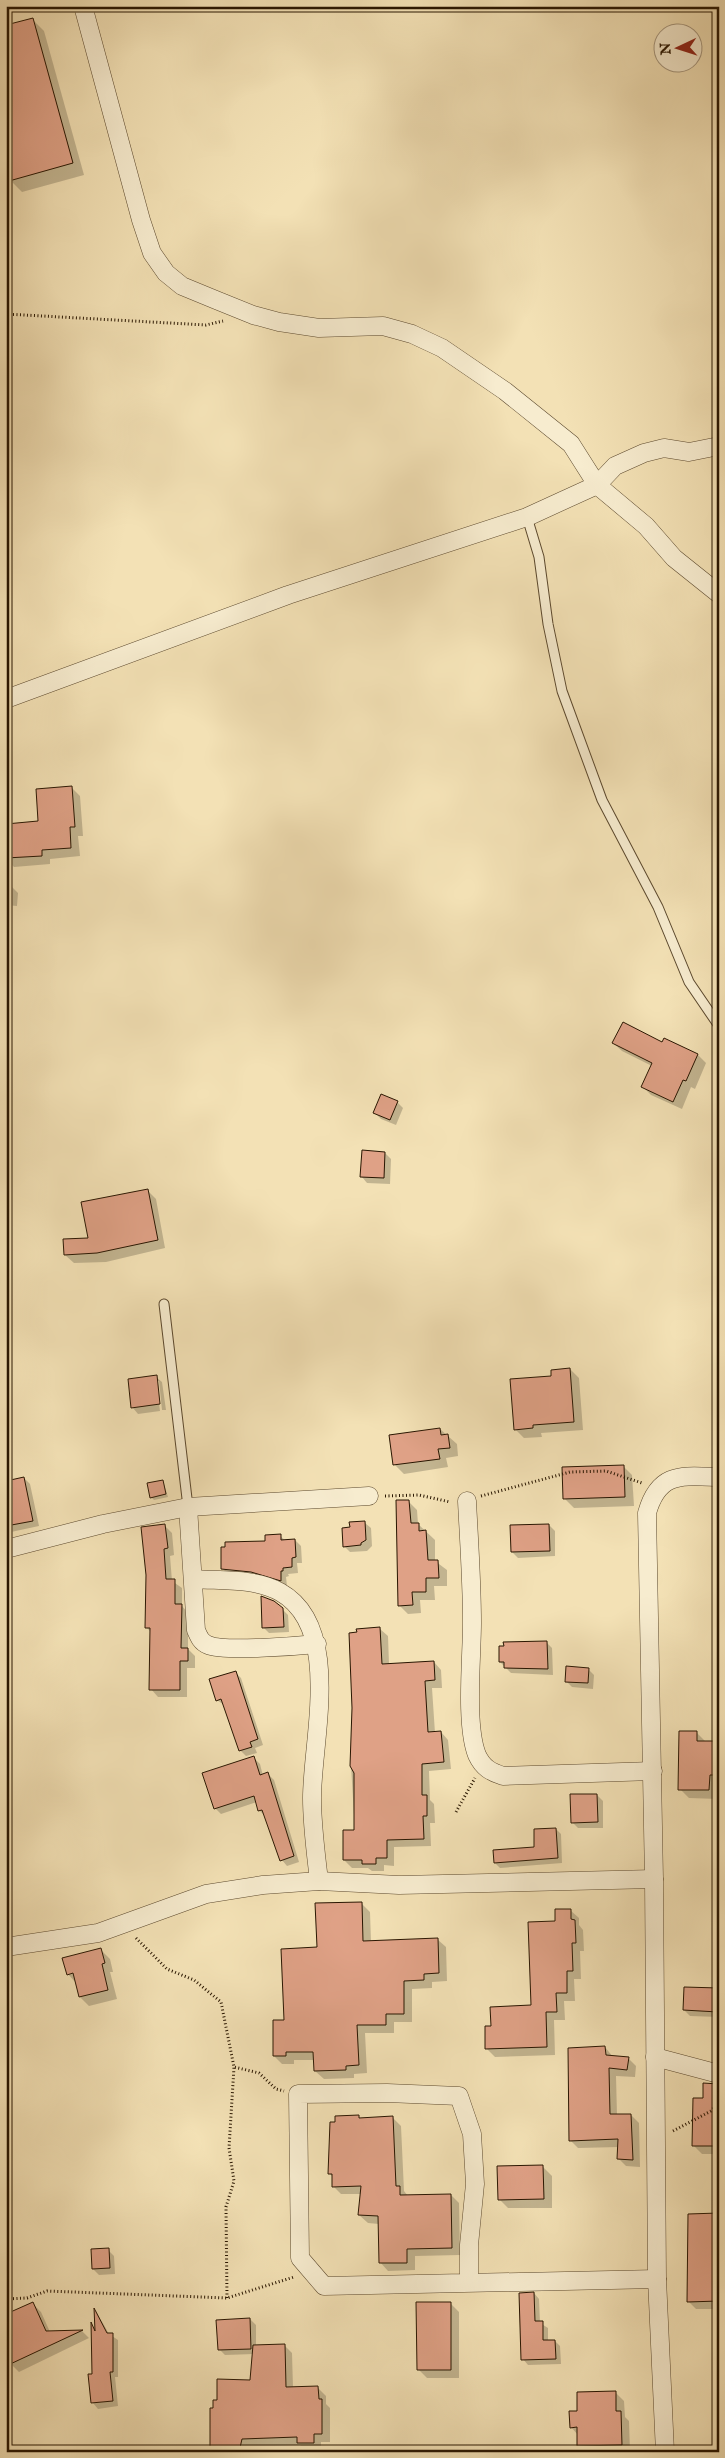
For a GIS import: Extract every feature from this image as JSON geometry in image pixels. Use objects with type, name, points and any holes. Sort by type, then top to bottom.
[{"type":"street","points":[[83,6],[140,220],[152,253],[166,273],[182,286],[253,315],[319,328],[383,326],[412,334],[442,348],[504,391],[571,444],[597,485],[646,526],[674,558],[719,594]]},
{"type":"street","points":[[6,699],[288,595],[527,517],[597,485],[615,466],[644,453],[664,448],[689,452],[719,446]]},
{"type":"street","points":[[665,2452],[656,2279],[653,1771],[647,1513],[651,1499],[660,1486],[671,1478],[684,1476],[719,1477]]},
{"type":"street","points":[[6,1549],[104,1524],[188,1507],[369,1496]]},
{"type":"street","points":[[467,1501],[472,1620],[471,1715],[477,1754],[482,1764],[490,1771],[503,1776],[653,1771]]},
{"type":"street","points":[[188,1507],[196,1630],[201,1641],[210,1646],[286,1648],[317,1644]]},
{"type":"street","points":[[194,1579],[255,1583],[280,1592],[298,1608],[317,1644],[319,1711],[312,1799],[319,1881]]},
{"type":"street","points":[[6,1947],[89,1934],[120,1925],[206,1894],[263,1885],[319,1881],[399,1885],[654,1879]]},
{"type":"street","points":[[655,2057],[719,2074]]},
{"type":"street","points":[[470,2283],[469,2245],[475,2184],[472,2134],[459,2096],[387,2093],[298,2094],[300,2258],[324,2286],[470,2283],[656,2279]]},
{"type":"lane","points":[[527,517],[539,557],[548,624],[562,691],[602,800],[658,907],[688,982],[719,1026]]},
{"type":"lane","points":[[164,1304],[188,1507]]},
{"type":"path","points":[[6,314],[206,325],[225,321]]},
{"type":"path","points":[[369,1496],[419,1495],[444,1502],[467,1501],[570,1472],[606,1471],[660,1486]]},
{"type":"path","points":[[456,1812],[482,1764]]},
{"type":"path","points":[[120,1925],[143,1944],[167,1969],[194,1980],[221,2002],[234,2067],[229,2148],[234,2181],[226,2207],[227,2298]]},
{"type":"path","points":[[234,2067],[259,2073],[276,2089],[298,2094]]},
{"type":"path","points":[[655,2136],[670,2133],[711,2111],[719,2102]]},
{"type":"path","points":[[6,2299],[27,2298],[47,2291],[227,2298],[251,2289],[288,2280],[309,2268]]},
{"type":"building","points":[[33,18],[73,163],[9,181],[6,171],[6,25]]},
{"type":"building","points":[[72,786],[75,827],[70,827],[71,848],[42,850],[42,856],[6,858],[6,824],[38,821],[36,789]]},
{"type":"building","points":[[623,1022],[662,1042],[664,1038],[698,1054],[686,1081],[683,1080],[673,1102],[641,1087],[652,1063],[612,1043]]},
{"type":"building","points":[[381,1094],[398,1101],[390,1120],[373,1113]]},
{"type":"building","points":[[362,1150],[385,1152],[384,1178],[360,1177]]},
{"type":"building","points":[[148,1189],[158,1240],[97,1253],[64,1255],[63,1239],[88,1238],[81,1202]]},
{"type":"building","points":[[570,1368],[574,1422],[533,1425],[533,1428],[514,1430],[510,1379],[551,1376],[551,1370]]},
{"type":"building","points":[[157,1375],[160,1404],[131,1408],[128,1379]]},
{"type":"building","points":[[440,1428],[441,1435],[448,1434],[450,1448],[438,1449],[440,1459],[393,1465],[389,1435]]},
{"type":"building","points":[[624,1465],[625,1497],[563,1499],[562,1467]]},
{"type":"building","points":[[24,1477],[33,1521],[6,1526],[6,1481]]},
{"type":"building","points":[[163,1480],[166,1494],[150,1498],[147,1483]]},
{"type":"building","points":[[396,1500],[409,1500],[411,1523],[419,1523],[419,1531],[426,1530],[428,1560],[438,1560],[439,1578],[426,1578],[426,1592],[412,1592],[413,1605],[398,1606]]},
{"type":"building","points":[[365,1521],[366,1540],[361,1545],[343,1547],[342,1528],[350,1527],[349,1522]]},
{"type":"building","points":[[165,1524],[168,1548],[164,1549],[166,1579],[175,1579],[175,1604],[182,1604],[181,1648],[188,1648],[188,1661],[180,1661],[180,1690],[149,1690],[150,1628],[145,1628],[146,1575],[141,1527]]},
{"type":"building","points":[[549,1524],[550,1551],[511,1552],[510,1525]]},
{"type":"building","points":[[281,1534],[281,1540],[295,1539],[296,1557],[292,1558],[292,1567],[283,1568],[283,1571],[281,1571],[281,1581],[251,1572],[221,1569],[221,1547],[225,1547],[225,1542],[265,1541],[265,1535]]},
{"type":"building","points":[[261,1596],[274,1601],[283,1608],[284,1627],[262,1628]]},
{"type":"building","points":[[380,1627],[382,1664],[434,1661],[435,1680],[425,1681],[428,1732],[441,1731],[444,1762],[422,1764],[422,1795],[427,1795],[427,1816],[423,1816],[424,1839],[387,1840],[387,1858],[376,1858],[376,1864],[362,1864],[362,1860],[343,1860],[343,1830],[354,1830],[354,1773],[350,1766],[352,1708],[349,1633],[357,1632],[356,1629]]},
{"type":"building","points":[[547,1641],[548,1669],[504,1668],[504,1662],[499,1662],[499,1646],[504,1646],[503,1642]]},
{"type":"building","points":[[566,1666],[589,1668],[588,1683],[565,1682]]},
{"type":"building","points":[[236,1671],[258,1739],[250,1742],[252,1747],[239,1751],[221,1699],[216,1701],[209,1679]]},
{"type":"building","points":[[679,1731],[697,1731],[697,1741],[719,1741],[719,1775],[710,1775],[709,1790],[678,1790]]},
{"type":"building","points":[[254,1756],[260,1775],[268,1772],[294,1856],[280,1861],[262,1810],[258,1811],[254,1796],[214,1809],[202,1773]]},
{"type":"building","points":[[570,1794],[597,1794],[598,1822],[571,1823]]},
{"type":"building","points":[[556,1828],[558,1858],[494,1863],[493,1850],[534,1847],[534,1829]]},
{"type":"building","points":[[362,1902],[363,1941],[438,1938],[439,1973],[424,1974],[424,1980],[404,1981],[404,2014],[386,2014],[386,2025],[357,2025],[359,2065],[346,2066],[346,2070],[314,2071],[313,2052],[286,2052],[286,2056],[273,2056],[273,2020],[284,2020],[281,1949],[317,1947],[315,1903]]},
{"type":"building","points":[[555,1909],[571,1909],[571,1919],[575,1920],[576,1943],[572,1943],[573,1971],[567,1971],[567,1993],[556,1993],[557,2012],[546,2012],[547,2047],[485,2049],[485,2026],[491,2026],[490,2007],[531,2005],[528,1922],[555,1921]]},
{"type":"building","points":[[101,1948],[105,1963],[102,1964],[108,1990],[79,1997],[73,1973],[67,1975],[62,1958]]},
{"type":"building","points":[[684,1987],[719,1988],[718,2012],[683,2010]]},
{"type":"building","points":[[605,2046],[606,2055],[629,2057],[627,2070],[609,2068],[610,2114],[631,2114],[633,2160],[617,2159],[618,2139],[569,2141],[568,2048]]},
{"type":"building","points":[[703,2083],[719,2084],[719,2146],[692,2146],[693,2098],[703,2098]]},
{"type":"building","points":[[359,2115],[359,2118],[393,2116],[396,2186],[400,2186],[400,2195],[451,2194],[452,2248],[407,2249],[407,2263],[379,2263],[378,2216],[358,2215],[361,2186],[332,2187],[332,2174],[328,2174],[330,2122],[335,2122],[335,2116]]},
{"type":"building","points":[[543,2165],[544,2199],[498,2200],[497,2166]]},
{"type":"building","points":[[719,2213],[719,2301],[687,2302],[688,2214]]},
{"type":"building","points":[[109,2248],[110,2268],[92,2269],[91,2249]]},
{"type":"building","points":[[534,2292],[535,2321],[543,2321],[543,2340],[555,2340],[556,2359],[521,2360],[519,2293]]},
{"type":"building","points":[[33,2302],[46,2331],[83,2330],[6,2366],[6,2314]]},
{"type":"building","points":[[416,2302],[451,2302],[451,2370],[417,2370]]},
{"type":"building","points":[[94,2308],[107,2333],[113,2333],[113,2372],[110,2372],[113,2401],[91,2403],[88,2374],[92,2374],[91,2322],[95,2331]]},
{"type":"building","points":[[250,2318],[251,2349],[218,2350],[216,2320]]},
{"type":"building","points":[[285,2344],[286,2387],[318,2386],[319,2399],[322,2399],[322,2434],[314,2434],[314,2443],[297,2443],[297,2437],[242,2439],[239,2452],[210,2450],[210,2408],[213,2408],[213,2400],[217,2400],[217,2379],[250,2380],[253,2345]]},
{"type":"building","points":[[616,2391],[616,2411],[621,2411],[622,2445],[577,2446],[577,2427],[570,2428],[569,2411],[577,2411],[577,2392]]}]
